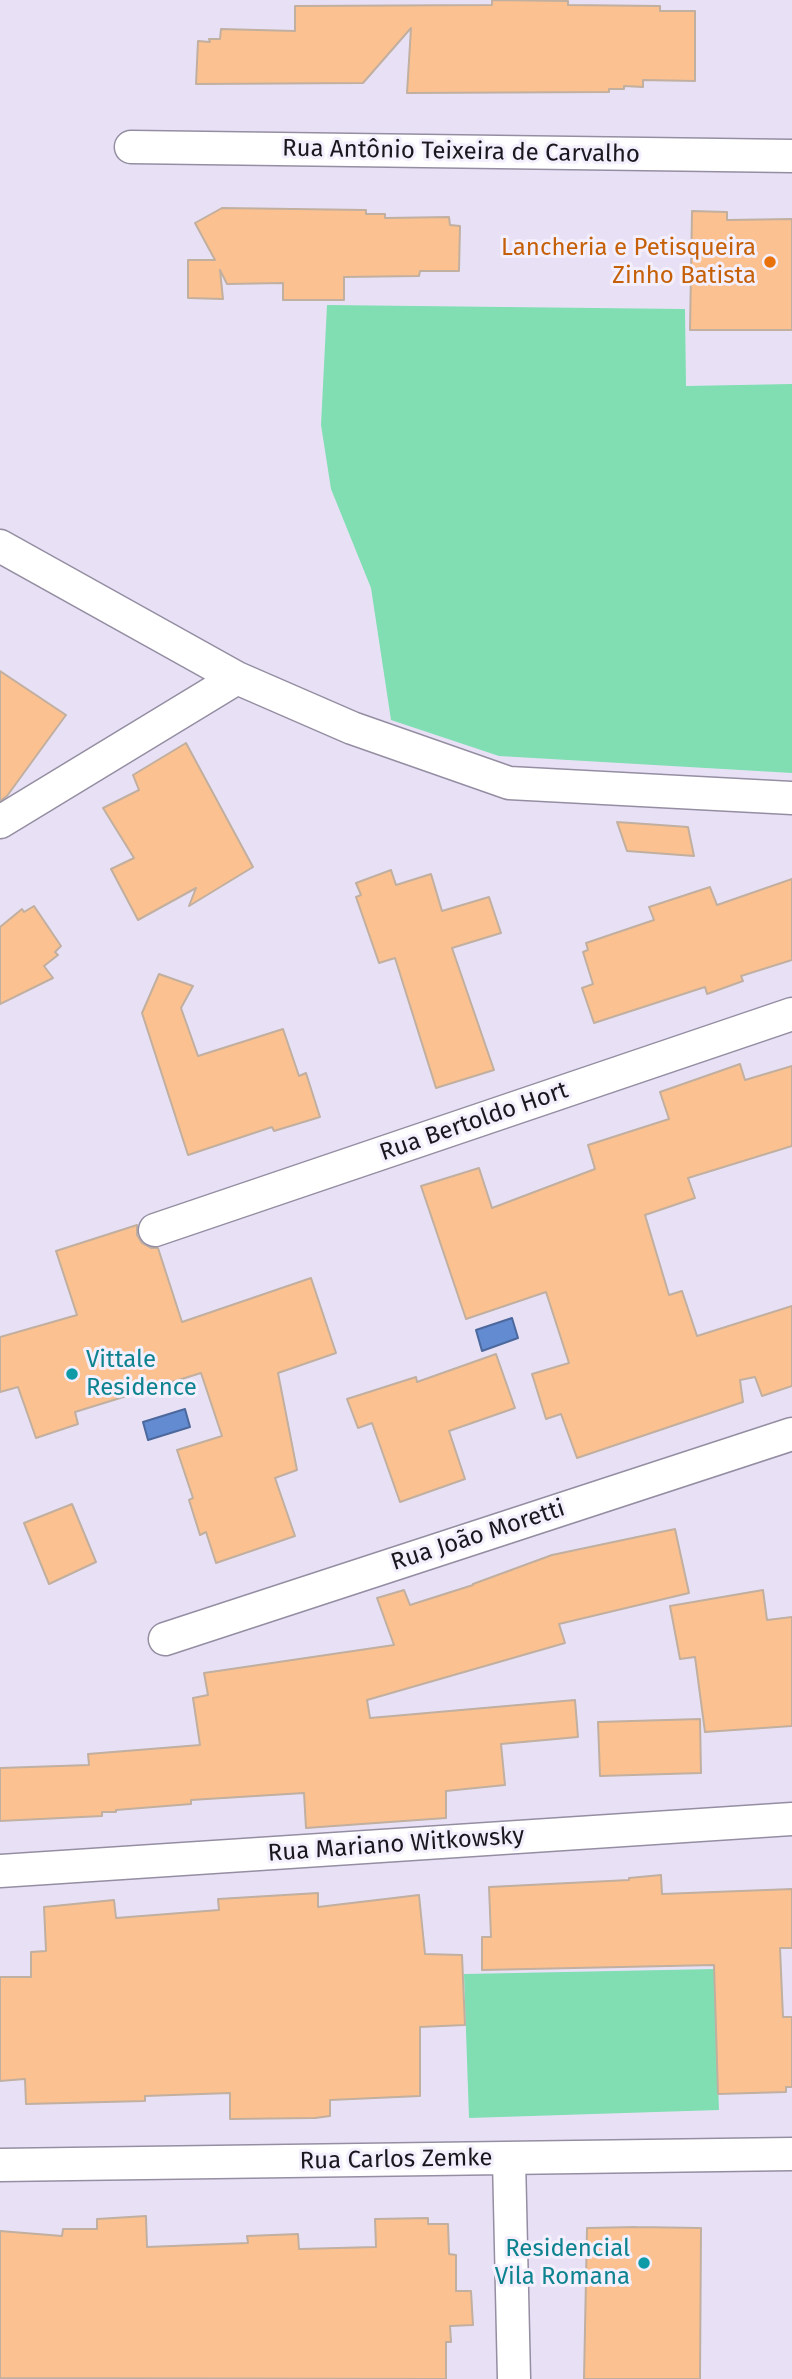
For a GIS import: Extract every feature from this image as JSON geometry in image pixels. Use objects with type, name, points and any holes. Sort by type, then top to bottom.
[{"type":"street","name":"Rua Antônio Teixeira de Carvalho","points":[[131,147],[792,156]]},
{"type":"street","points":[[0,546],[237,678],[352,728],[509,783],[792,798]]},
{"type":"street","points":[[0,822],[237,678]]},
{"type":"street","name":"Rua Bertoldo Hort","points":[[155,1230],[792,1014]]},
{"type":"street","name":"Rua João Moretti","points":[[165,1639],[792,1434]]},
{"type":"street","name":"Rua Mariano Witkowsky","points":[[0,1871],[792,1819]]},
{"type":"street","name":"Rua Carlos Zemke","points":[[0,2165],[792,2154]]},
{"type":"street","points":[[509,2159],[514,2379]]},
{"type":"green space","points":[[327,305],[685,309],[686,386],[792,384],[792,773],[499,756],[391,720],[371,588],[331,489],[321,425]]},
{"type":"green space","points":[[714,1969],[719,2110],[469,2118],[464,1974]]},
{"type":"water","points":[[512,1318],[518,1338],[482,1351],[476,1330]]},
{"type":"water","points":[[185,1409],[190,1427],[148,1440],[143,1422]]},
{"type":"building","points":[[492,0],[568,1],[568,5],[660,6],[660,11],[695,11],[695,81],[643,80],[643,87],[624,86],[624,89],[609,89],[609,92],[407,93],[411,28],[363,83],[196,84],[198,41],[220,39],[221,29],[295,31],[295,6],[492,5]]},
{"type":"building","points":[[222,208],[366,210],[366,214],[385,214],[385,218],[449,217],[450,225],[460,226],[459,271],[420,271],[419,276],[344,277],[344,300],[283,300],[283,283],[227,284],[220,270],[223,299],[188,298],[188,260],[215,260],[195,223]]},
{"type":"building","points":[[692,211],[727,212],[727,220],[792,219],[792,330],[690,330]]},
{"type":"building","points":[[0,671],[66,715],[7,796],[0,801]]},
{"type":"building","points":[[186,743],[253,867],[189,906],[196,888],[138,920],[111,869],[134,858],[103,808],[139,790],[133,775]]},
{"type":"building","points":[[617,822],[688,827],[694,856],[627,851]]},
{"type":"building","points":[[391,870],[396,885],[431,874],[442,911],[489,897],[501,933],[452,948],[494,1070],[436,1088],[395,958],[379,963],[356,897],[361,895],[356,883]]},
{"type":"building","points":[[792,879],[792,960],[741,976],[743,981],[707,994],[705,987],[594,1023],[582,988],[593,984],[583,952],[588,950],[586,943],[654,920],[649,907],[710,887],[717,905]]},
{"type":"building","points":[[34,906],[61,946],[55,952],[58,955],[44,966],[53,978],[0,1004],[0,927],[22,909],[24,912]]},
{"type":"building","points":[[159,974],[193,986],[181,1008],[198,1056],[283,1029],[299,1076],[306,1073],[320,1117],[274,1131],[272,1127],[188,1155],[142,1013]]},
{"type":"building","points":[[740,1064],[745,1080],[792,1066],[792,1146],[688,1178],[695,1198],[645,1215],[669,1295],[682,1291],[697,1336],[792,1306],[792,1386],[762,1396],[755,1377],[740,1380],[743,1402],[577,1458],[561,1414],[546,1419],[532,1374],[569,1363],[546,1292],[466,1319],[421,1186],[479,1168],[492,1208],[595,1169],[588,1145],[669,1119],[660,1092]]},
{"type":"building","points":[[137,1225],[137,1235],[142,1243],[158,1248],[182,1322],[311,1278],[336,1353],[278,1373],[297,1470],[275,1478],[295,1536],[216,1563],[206,1532],[200,1535],[189,1500],[193,1498],[177,1450],[222,1436],[201,1373],[75,1412],[78,1424],[36,1438],[18,1387],[0,1392],[0,1337],[77,1315],[56,1251]]},
{"type":"building","points":[[496,1354],[515,1408],[449,1431],[465,1479],[400,1502],[372,1423],[358,1428],[347,1399],[416,1377],[417,1382]]},
{"type":"building","points":[[72,1504],[96,1562],[49,1584],[24,1523]]},
{"type":"building","points":[[675,1529],[689,1593],[559,1624],[565,1643],[367,1700],[370,1718],[575,1700],[578,1737],[501,1744],[505,1785],[446,1791],[446,1818],[306,1828],[304,1793],[191,1800],[191,1804],[102,1812],[102,1816],[0,1821],[0,1768],[89,1765],[88,1754],[200,1745],[193,1698],[208,1695],[204,1673],[394,1645],[377,1598],[404,1590],[410,1605],[552,1555]]},
{"type":"building","points":[[763,1590],[767,1620],[792,1617],[792,1726],[705,1732],[695,1657],[680,1659],[670,1606]]},
{"type":"building","points":[[700,1719],[701,1773],[600,1776],[598,1722]]},
{"type":"building","points":[[661,1875],[662,1894],[792,1889],[792,1948],[780,1948],[783,2017],[792,2017],[792,2087],[786,2087],[786,2092],[718,2094],[714,1965],[482,1970],[482,1937],[491,1937],[489,1887],[629,1880]]},
{"type":"building","points":[[318,1893],[318,1907],[419,1895],[425,1954],[462,1955],[465,2025],[420,2027],[420,2096],[330,2100],[330,2116],[315,2118],[230,2119],[230,2093],[145,2096],[145,2101],[26,2104],[25,2079],[0,2081],[0,1977],[31,1977],[31,1952],[46,1951],[44,1907],[114,1900],[116,1918],[219,1910],[218,1899]]},
{"type":"building","points":[[146,2216],[147,2247],[248,2243],[247,2236],[298,2234],[299,2249],[376,2247],[375,2219],[428,2218],[428,2224],[448,2224],[449,2254],[456,2255],[456,2291],[471,2291],[473,2325],[450,2326],[451,2342],[446,2342],[446,2379],[0,2378],[0,2231],[62,2236],[63,2229],[97,2229],[97,2219]]},
{"type":"building","points":[[587,2228],[701,2228],[700,2379],[584,2379]]},
{"type":"place","name":"Lancheria e Petisqueira Zinho Batista","points":[[770,262]]},
{"type":"place","name":"Vittale Residence","points":[[72,1374]]},
{"type":"place","name":"Residencial Vila Romana","points":[[644,2263]]}]
